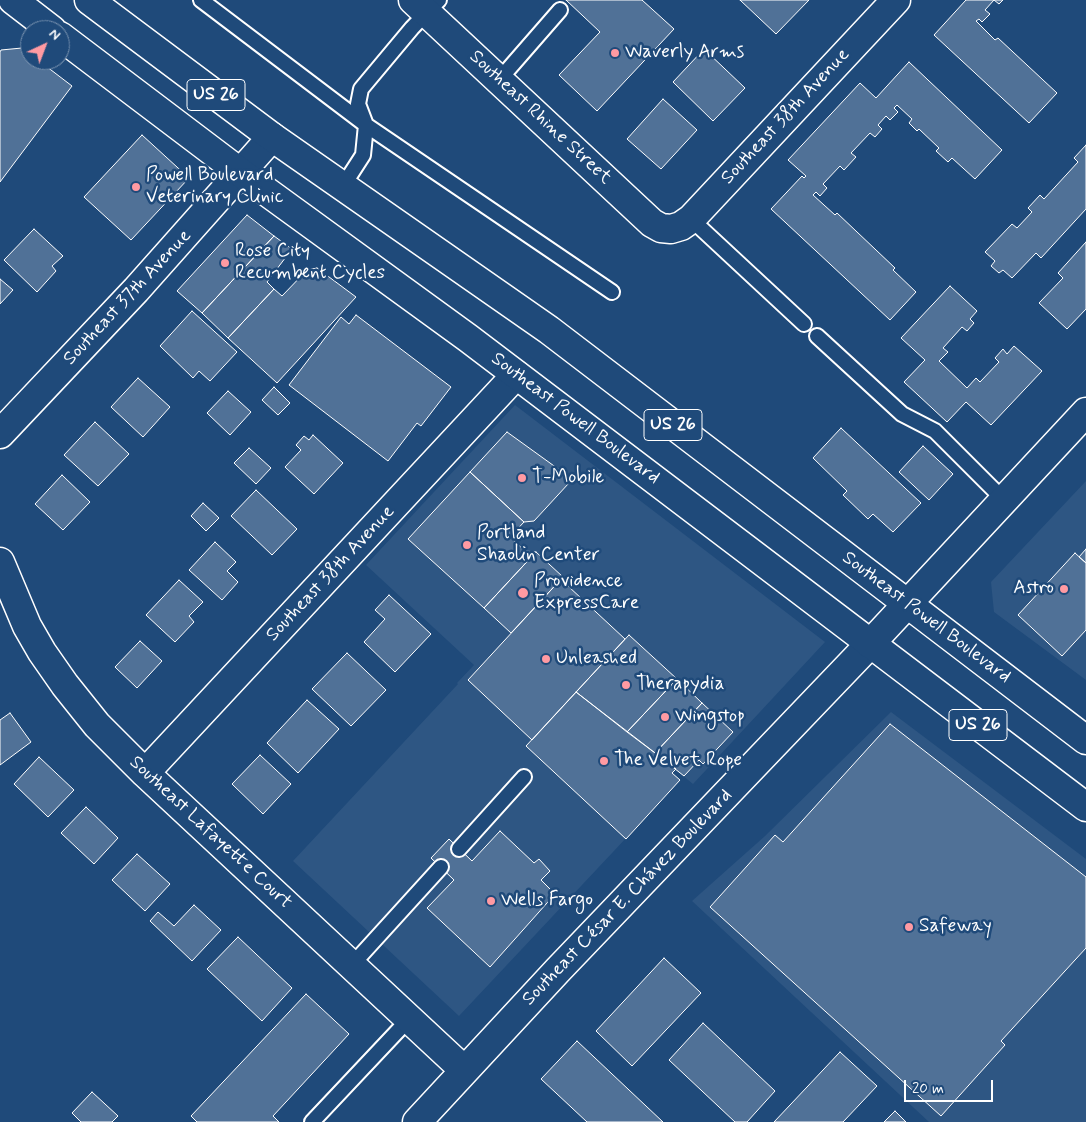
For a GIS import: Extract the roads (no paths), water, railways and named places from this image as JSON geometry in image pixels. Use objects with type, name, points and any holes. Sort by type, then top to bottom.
[{"type":"main road","points":[[13,0],[39,20]]},
{"type":"main road","name":"Southeast 38th Avenue","points":[[681,224],[896,0]]},
{"type":"main road","name":"Southeast Powell Boulevard","points":[[95,2],[272,137],[549,330],[1086,740]]},
{"type":"main road","name":"Southeast Rhine Street","points":[[427,4],[499,80],[652,223],[661,228],[681,224]]},
{"type":"main road","name":"Southeast Powell Boulevard","points":[[70,44],[241,173],[516,375],[1086,807]]},
{"type":"main road","name":"Southeast 37th Avenue","points":[[0,434],[136,290],[272,137]]},
{"type":"main road","name":"Southeast 38th Avenue","points":[[145,773],[516,375]]},
{"type":"main road","name":"Southeast César E. Chávez Boulevard","points":[[417,1122],[565,963],[870,644],[1086,412]]},
{"type":"main road","name":"Southeast Lafayette Court","points":[[0,562],[27,626],[64,685],[97,725],[145,773],[464,1070]]},
{"type":"lane","points":[[201,0],[366,125],[612,292]]},
{"type":"lane","points":[[342,186],[363,155],[366,125],[358,104],[361,89],[412,28],[427,4]]},
{"type":"lane","points":[[499,80],[560,10]]},
{"type":"lane","points":[[681,224],[804,324]]},
{"type":"lane","points":[[817,336],[902,414],[935,431],[1004,500]]},
{"type":"lane","points":[[458,849],[524,777]]},
{"type":"lane","points":[[351,966],[441,867]]},
{"type":"lane","points":[[312,1122],[409,1019]]},
{"type":"place","name":"Waverly Arms","points":[[615,53]]},
{"type":"place","name":"Powell Boulevard Veterinary Clinic","points":[[136,187]]},
{"type":"place","name":"Rose City Recumbent Cycles","points":[[225,263]]},
{"type":"place","name":"T-Mobile","points":[[522,478]]},
{"type":"place","name":"Portland Shaolin Center","points":[[467,545]]},
{"type":"place","name":"Astro","points":[[1064,589]]},
{"type":"place","name":"Providence ExpressCare","points":[[523,593]]},
{"type":"place","name":"Unleashed","points":[[546,659]]},
{"type":"place","name":"Therapydia","points":[[626,685]]},
{"type":"place","name":"Wingstop","points":[[665,717]]},
{"type":"place","name":"The Velvet Rope","points":[[604,761]]},
{"type":"place","name":"Wells Fargo","points":[[491,901]]},
{"type":"place","name":"Safeway","points":[[909,927]]}]
